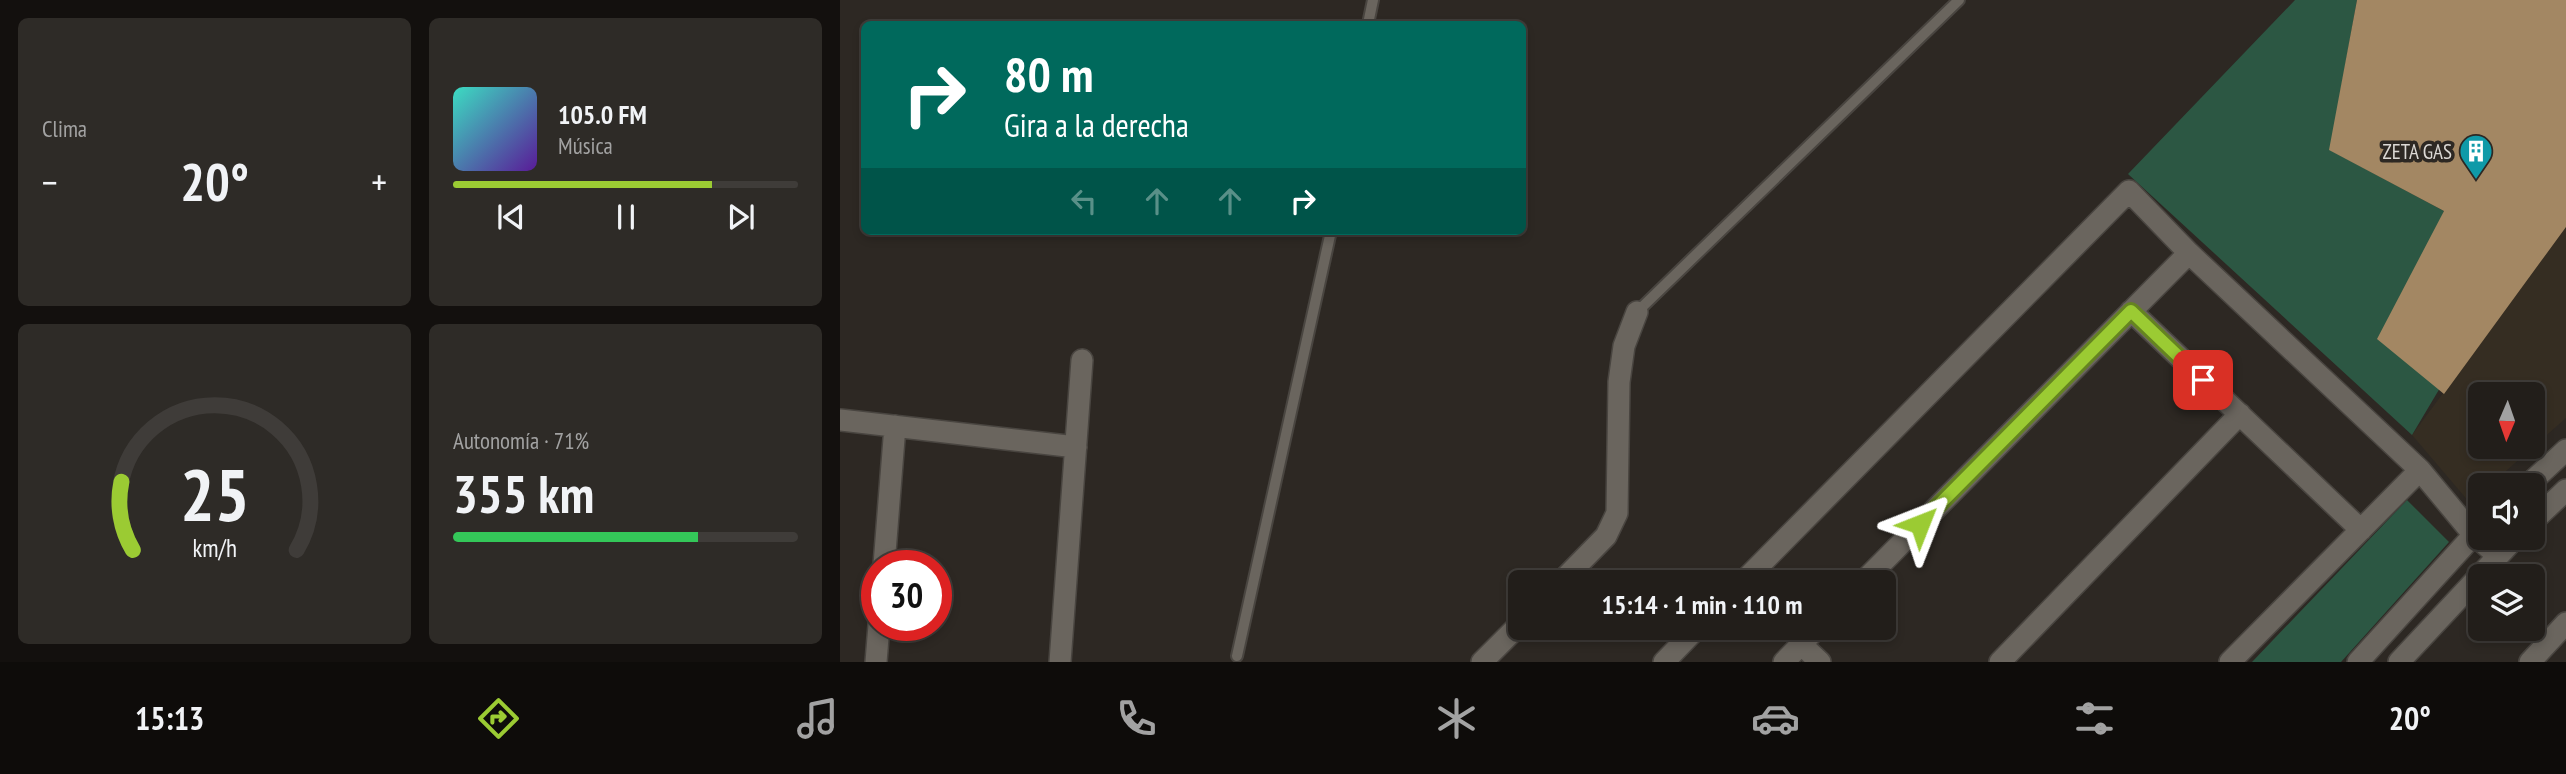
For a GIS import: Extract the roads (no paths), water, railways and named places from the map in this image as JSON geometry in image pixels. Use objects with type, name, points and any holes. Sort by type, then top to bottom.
[{"type":"street","points":[[1755,570],[2129,191],[2189,253],[2420,470],[2468,521]]},
{"type":"street","points":[[1875,570],[2189,253]]},
{"type":"street","points":[[2131,311],[2361,530]]},
{"type":"street","points":[[1573,570],[1606,536],[1616,513],[1619,382],[1624,346],[1637,312]]},
{"type":"street","points":[[1060,662],[1082,360]]},
{"type":"street","points":[[2000,662],[2240,414]]},
{"type":"street","points":[[840,420],[1076,447]]},
{"type":"street","points":[[885,550],[894,426]]},
{"type":"street","points":[[2541,473],[2566,450]]},
{"type":"street","points":[[2230,662],[2420,470]]},
{"type":"street","points":[[2545,510],[2566,490]]},
{"type":"street","points":[[2358,662],[2468,541]]},
{"type":"street","points":[[2493,550],[2497,555]]},
{"type":"street","points":[[2399,662],[2502,550]]},
{"type":"street","points":[[2530,662],[2566,623]]},
{"type":"street","points":[[1482,662],[1508,636]]},
{"type":"street","points":[[1664,662],[1685,640]]},
{"type":"street","points":[[1784,662],[1805,640]]},
{"type":"street","points":[[876,662],[878,641]]},
{"type":"street","points":[[1801,644],[1820,662]]},
{"type":"lane","points":[[1369,21],[1373,0]]},
{"type":"lane","points":[[1637,312],[1959,0]]},
{"type":"lane","points":[[1237,656],[1330,235]]},
{"type":"place","name":"ZETA GAS","points":[[2476,181]]}]
